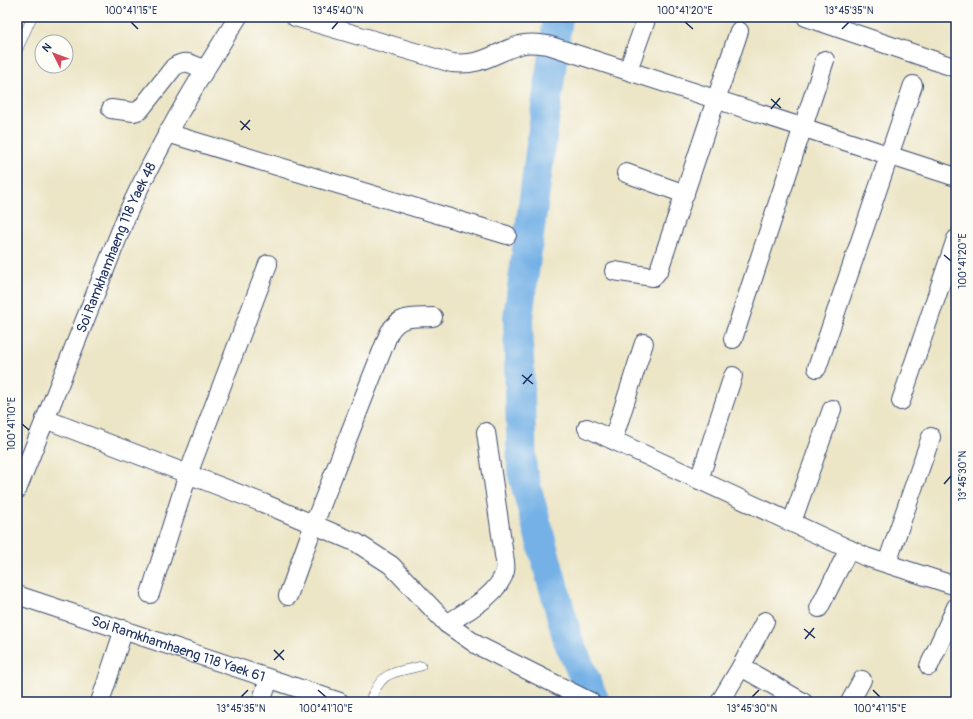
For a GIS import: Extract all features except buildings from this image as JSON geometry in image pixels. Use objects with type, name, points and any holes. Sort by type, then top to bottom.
[{"type":"street","name":"Soi Ramkhamhaeng 118 Yaek 48","points":[[17,490],[128,212],[167,133],[204,70],[238,17]]},
{"type":"street","points":[[295,17],[452,63],[478,63],[521,44],[548,45],[956,177]]},
{"type":"street","points":[[628,70],[646,17]]},
{"type":"street","points":[[806,17],[956,68]]},
{"type":"street","points":[[614,271],[646,277],[653,277],[656,274],[685,194],[715,99],[739,31]]},
{"type":"street","points":[[733,339],[825,60]]},
{"type":"street","points":[[111,109],[134,112],[140,110],[174,67],[181,63],[187,62],[204,70]]},
{"type":"street","points":[[817,368],[913,85]]},
{"type":"street","points":[[167,133],[507,235]]},
{"type":"street","points":[[626,173],[685,194]]},
{"type":"street","points":[[901,401],[956,239]]},
{"type":"street","points":[[150,594],[188,474],[268,264]]},
{"type":"street","points":[[288,596],[314,524],[394,323],[406,318],[433,317]]},
{"type":"street","points":[[613,440],[644,343]]},
{"type":"street","points":[[699,480],[733,376]]},
{"type":"street","points":[[792,522],[832,408]]},
{"type":"street","points":[[45,419],[314,524],[357,543],[391,565],[446,624],[477,645],[591,702]]},
{"type":"street","points":[[587,428],[849,549],[956,586]]},
{"type":"street","points":[[446,624],[492,591],[500,581],[505,570],[486,432]]},
{"type":"street","points":[[887,563],[931,437]]},
{"type":"street","points":[[818,608],[849,549]]},
{"type":"street","name":"Soi Ramkhamhaeng 118 Yaek 61","points":[[17,595],[124,629],[268,679],[340,702]]},
{"type":"street","points":[[929,666],[956,607]]},
{"type":"street","points":[[720,702],[741,667],[765,621]]},
{"type":"street","points":[[100,702],[124,629]]},
{"type":"street","points":[[741,667],[803,702]]},
{"type":"street","points":[[261,702],[268,679]]},
{"type":"street","points":[[850,702],[862,680]]},
{"type":"lane","points":[[17,51],[32,17]]},
{"type":"lane","points":[[369,702],[376,687],[384,676],[421,666]]},
{"type":"waterway","points":[[558,17],[518,318],[522,471],[568,640],[595,702]]}]
